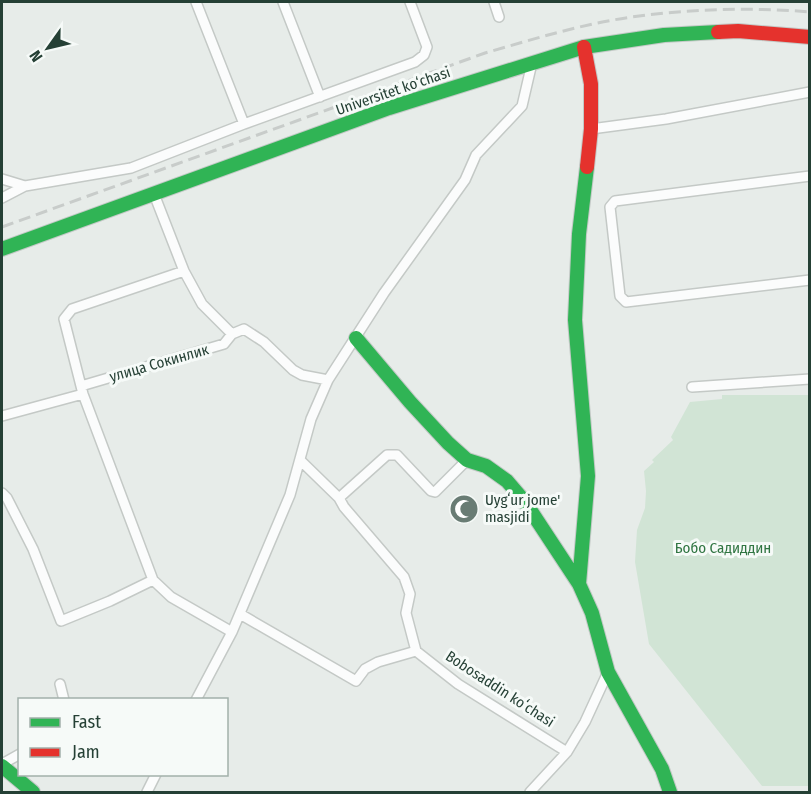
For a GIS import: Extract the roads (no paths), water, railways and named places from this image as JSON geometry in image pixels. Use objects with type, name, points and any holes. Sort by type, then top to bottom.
[{"type":"street","points":[[196,2],[244,124]]},
{"type":"street","points":[[283,2],[320,97]]},
{"type":"street","points":[[2,198],[25,186],[131,168],[244,124],[416,62],[424,55],[427,44],[410,2]]},
{"type":"street","points":[[494,2],[499,17]]},
{"type":"street","name":"Universitet kо‘chasi","points":[[2,249],[389,108],[584,47],[664,35],[738,31],[810,37]]},
{"type":"street","points":[[579,584],[588,476],[575,320],[579,234],[591,129],[591,84],[584,47]]},
{"type":"street","points":[[197,698],[232,632],[290,495],[311,419],[328,380],[384,293],[465,180],[476,155],[522,106],[532,63]]},
{"type":"street","points":[[591,129],[666,119],[810,92]]},
{"type":"street","points":[[810,176],[615,201],[610,207],[620,296],[626,302],[810,280]]},
{"type":"street","points":[[2,179],[25,186]]},
{"type":"street","points":[[154,194],[184,271],[202,304],[232,334],[244,329],[264,342],[293,370],[302,375],[328,380]]},
{"type":"street","points":[[184,271],[72,309],[64,320],[82,390],[153,580],[171,597],[232,632]]},
{"type":"street","name":"улица Сокинлик","points":[[2,416],[224,344],[232,334]]},
{"type":"street","points":[[356,338],[410,402],[467,460],[486,466],[507,481],[525,502],[579,584],[592,613],[608,672],[662,769],[670,792]]},
{"type":"street","points":[[692,387],[810,379]]},
{"type":"street","points":[[339,498],[387,454],[397,455],[431,491],[435,492],[467,460]]},
{"type":"street","points":[[240,614],[356,681],[365,669],[378,662],[416,651],[406,613],[410,594],[404,577],[339,498],[300,460]]},
{"type":"street","points":[[2,493],[7,498],[33,549],[61,621],[153,580]]},
{"type":"street","name":"Bobosaddin koʻchasi","points":[[416,651],[458,684],[567,752]]},
{"type":"street","points":[[530,792],[567,752],[585,722],[608,672]]},
{"type":"street","points":[[60,684],[64,698]]},
{"type":"street","points":[[18,755],[2,765],[33,792]]},
{"type":"street","points":[[147,792],[155,776]]},
{"type":"railway","points":[[2,227],[485,53],[558,32],[613,20],[676,12],[743,9],[810,12]]},
{"type":"place","name":"Uygʻur jome' masjidi","points":[[464,509]]},
{"type":"park label","name":"Бобо Садиддин","points":[[723,548]]}]
